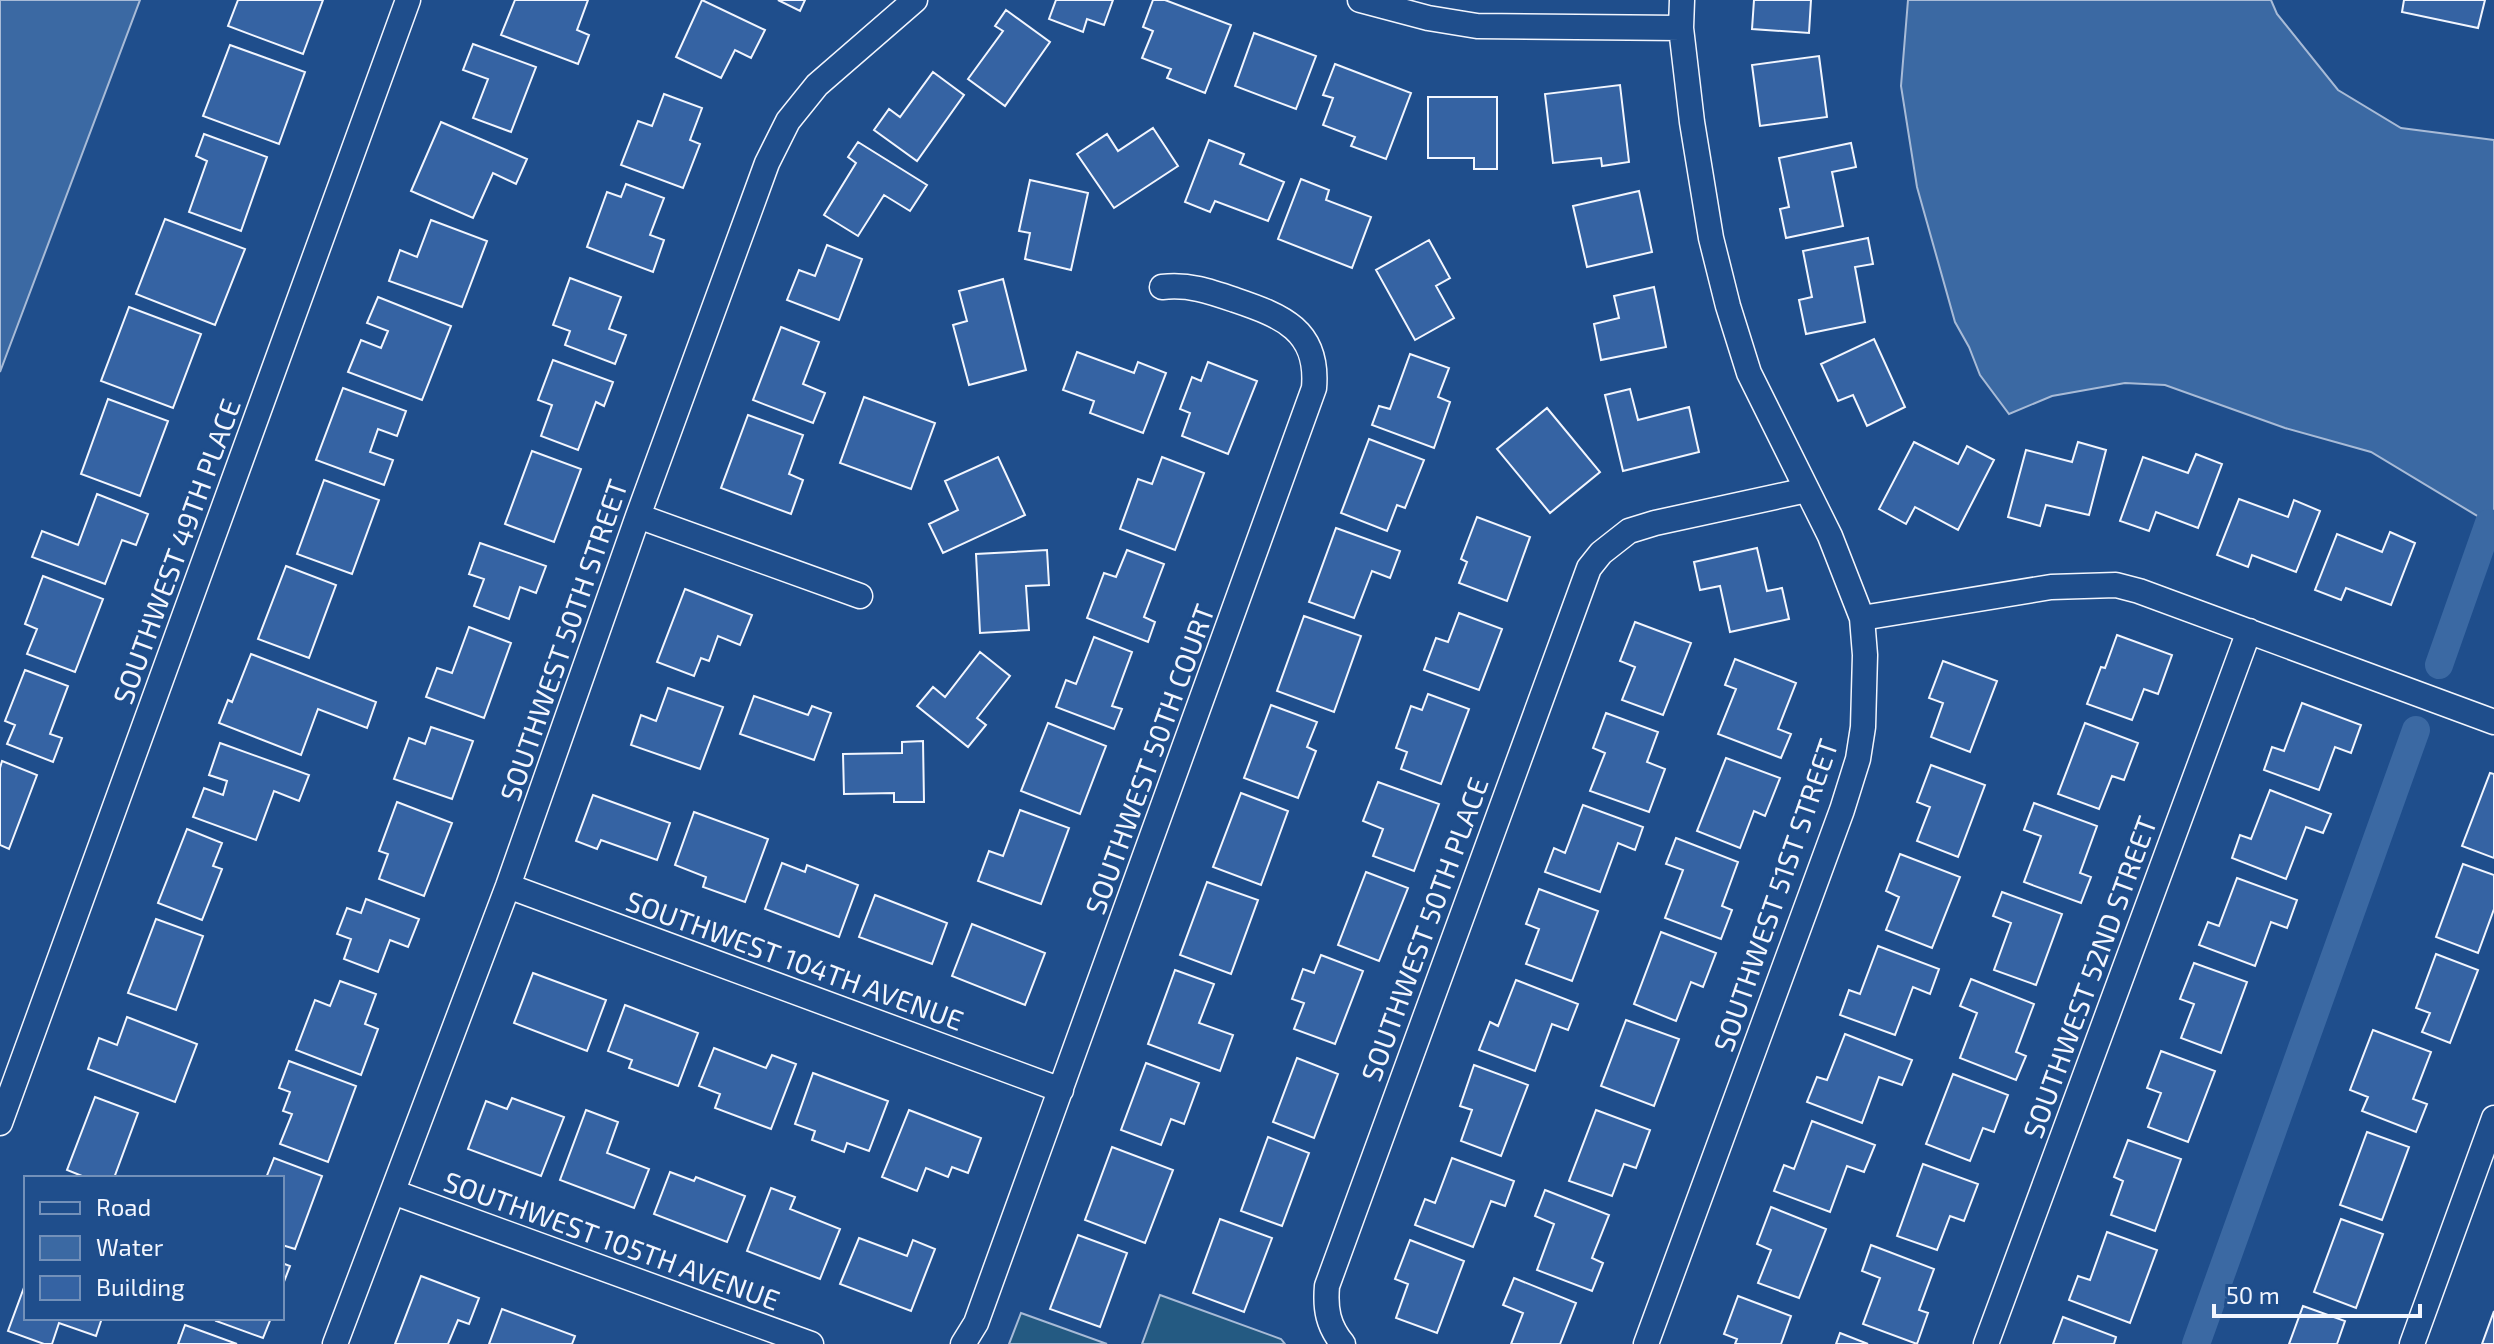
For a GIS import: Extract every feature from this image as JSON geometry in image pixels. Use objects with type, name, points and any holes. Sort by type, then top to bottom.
[{"type":"street","name":"SOUTHWEST 49TH PLACE","points":[[0,1123],[408,0]]},
{"type":"street","name":"SOUTHWEST 50TH STREET","points":[[335,1344],[508,886],[638,516],[777,140],[817,85],[915,0]]},
{"type":"street","points":[[1360,0],[1428,18],[1477,26],[1681,28]]},
{"type":"street","name":"SOUTHWEST 51ST STREET","points":[[1646,1344],[1842,810],[1858,759],[1865,687],[1862,618],[1830,536],[1749,373],[1728,306],[1711,238],[1692,122],[1681,28],[1682,0]]},
{"type":"street","name":"SOUTHWEST 50TH COURT","points":[[963,1344],[976,1323],[1314,388],[1316,369],[1311,352],[1291,325],[1255,307],[1201,288],[1183,285],[1162,287]]},
{"type":"street","name":"SOUTHWEST 50TH PLACE","points":[[1338,1338],[1326,1304],[1327,1286],[1589,568],[1601,553],[1629,531],[1807,490]]},
{"type":"street","points":[[638,516],[860,596]]},
{"type":"street","points":[[1862,618],[2015,591],[2116,585],[2494,722]]},
{"type":"street","name":"SOUTHWEST 52ND STREET","points":[[1986,1344],[2249,631]]},
{"type":"street","name":"SOUTHWEST 104TH AVENUE","points":[[508,886],[1061,1090]]},
{"type":"street","points":[[2412,1344],[2494,1118]]},
{"type":"street","name":"SOUTHWEST 105TH AVENUE","points":[[393,1192],[811,1344]]},
{"type":"shaded area","points":[[1160,1295],[1281,1339],[1285,1344],[1142,1344]]},
{"type":"shaded area","points":[[1021,1313],[1107,1344],[1009,1344]]},
{"type":"water","points":[[0,0],[140,0],[0,372]]},
{"type":"water","points":[[1908,0],[2271,0],[2277,14],[2338,90],[2401,128],[2494,140],[2494,526],[2371,452],[2285,428],[2165,385],[2125,383],[2052,396],[2009,414],[1980,375],[1955,322],[1917,187],[1901,86]]},
{"type":"building","points":[[238,0],[323,0],[303,54],[228,26]]},
{"type":"building","points":[[515,0],[588,0],[577,30],[589,35],[578,64],[501,35]]},
{"type":"building","points":[[702,0],[765,30],[751,58],[735,50],[721,78],[676,57]]},
{"type":"building","points":[[778,0],[805,0],[800,11]]},
{"type":"building","points":[[1056,0],[1113,0],[1104,25],[1087,19],[1083,32],[1049,19]]},
{"type":"building","points":[[1153,0],[1165,0],[1231,25],[1205,93],[1167,78],[1171,69],[1142,58],[1153,31],[1143,27]]},
{"type":"building","points":[[1754,0],[1811,0],[1809,33],[1752,29]]},
{"type":"building","points":[[2404,0],[2485,0],[2478,28],[2402,12]]},
{"type":"building","points":[[1006,10],[1050,42],[1005,106],[968,79],[1003,31],[995,26]]},
{"type":"building","points":[[1254,33],[1316,56],[1296,109],[1235,86]]},
{"type":"building","points":[[473,44],[536,67],[511,132],[473,118],[488,79],[463,70]]},
{"type":"building","points":[[230,45],[305,72],[279,144],[203,116]]},
{"type":"building","points":[[1819,56],[1827,117],[1760,126],[1752,65]]},
{"type":"building","points":[[1335,64],[1411,93],[1386,159],[1351,146],[1355,137],[1323,125],[1333,98],[1323,95]]},
{"type":"building","points":[[933,72],[964,95],[917,161],[874,130],[889,109],[900,117]]},
{"type":"building","points":[[1620,85],[1629,162],[1602,166],[1601,158],[1553,163],[1545,94]]},
{"type":"building","points":[[664,94],[702,108],[690,140],[700,144],[683,188],[621,165],[638,121],[652,126]]},
{"type":"building","points":[[1428,97],[1497,97],[1497,169],[1474,169],[1474,158],[1428,158]]},
{"type":"building","points":[[441,122],[527,159],[516,184],[493,173],[473,218],[411,191]]},
{"type":"building","points":[[1153,128],[1178,166],[1114,208],[1077,154],[1107,134],[1118,151]]},
{"type":"building","points":[[204,134],[267,157],[241,231],[189,212],[207,161],[196,156]]},
{"type":"building","points":[[1209,140],[1244,154],[1240,164],[1284,182],[1268,221],[1215,201],[1210,212],[1185,202]]},
{"type":"building","points":[[858,142],[927,185],[910,211],[884,195],[858,236],[824,215],[856,163],[848,157]]},
{"type":"building","points":[[1851,143],[1856,167],[1832,172],[1843,226],[1786,238],[1780,209],[1789,207],[1779,158]]},
{"type":"building","points":[[1301,179],[1329,190],[1326,200],[1371,217],[1352,268],[1278,239]]},
{"type":"building","points":[[1030,180],[1088,193],[1071,270],[1025,259],[1030,233],[1019,231]]},
{"type":"building","points":[[626,184],[664,198],[650,235],[664,240],[653,272],[587,247],[607,192],[621,197]]},
{"type":"building","points":[[1639,191],[1652,252],[1587,267],[1573,206]]},
{"type":"building","points":[[165,219],[245,249],[215,325],[136,294]]},
{"type":"building","points":[[431,220],[487,241],[462,307],[389,281],[400,250],[417,257]]},
{"type":"building","points":[[1868,238],[1873,264],[1855,267],[1865,322],[1806,334],[1799,300],[1812,297],[1803,251]]},
{"type":"building","points":[[1429,240],[1450,278],[1436,286],[1454,318],[1415,340],[1376,270]]},
{"type":"building","points":[[827,245],[862,259],[839,320],[787,300],[799,270],[815,276]]},
{"type":"building","points":[[570,278],[621,297],[609,329],[626,335],[615,364],[565,345],[570,331],[553,325]]},
{"type":"building","points":[[1003,279],[1026,370],[969,385],[953,325],[967,321],[959,291]]},
{"type":"building","points":[[1654,287],[1666,347],[1601,360],[1594,324],[1619,318],[1614,296]]},
{"type":"building","points":[[378,297],[451,326],[422,400],[348,372],[361,340],[381,348],[388,331],[367,323]]},
{"type":"building","points":[[129,307],[201,334],[173,408],[101,381]]},
{"type":"building","points":[[781,327],[819,342],[803,384],[825,393],[813,423],[753,400]]},
{"type":"building","points":[[1874,339],[1905,407],[1867,426],[1853,395],[1838,401],[1821,364]]},
{"type":"building","points":[[1077,352],[1134,373],[1138,362],[1166,373],[1143,433],[1090,413],[1094,401],[1063,390]]},
{"type":"building","points":[[1410,354],[1449,368],[1438,397],[1450,402],[1434,448],[1372,425],[1379,406],[1390,409]]},
{"type":"building","points":[[553,360],[613,382],[604,406],[596,402],[578,450],[541,436],[552,405],[538,400]]},
{"type":"building","points":[[1208,362],[1257,381],[1228,454],[1182,436],[1190,413],[1180,409],[1192,377],[1201,381]]},
{"type":"building","points":[[343,388],[406,411],[397,436],[378,429],[370,452],[393,460],[384,485],[316,460]]},
{"type":"building","points":[[1630,389],[1638,420],[1689,407],[1699,452],[1623,471],[1605,395]]},
{"type":"building","points":[[864,397],[935,423],[911,489],[840,463]]},
{"type":"building","points":[[108,399],[168,421],[140,496],[81,474]]},
{"type":"building","points":[[1547,408],[1600,472],[1550,513],[1497,449]]},
{"type":"building","points":[[748,415],[803,435],[789,474],[803,480],[791,514],[721,488]]},
{"type":"building","points":[[1369,439],[1424,460],[1405,508],[1397,505],[1387,531],[1341,513]]},
{"type":"building","points":[[1914,442],[1958,464],[1967,446],[1994,460],[1958,530],[1915,507],[1906,524],[1879,509]]},
{"type":"building","points":[[2078,442],[2106,450],[2089,515],[2046,505],[2040,526],[2008,517],[2026,450],[2072,462]]},
{"type":"building","points":[[532,451],[581,469],[554,542],[505,524]]},
{"type":"building","points":[[2196,454],[2222,464],[2198,528],[2156,512],[2149,531],[2120,521],[2143,457],[2188,473]]},
{"type":"building","points":[[998,457],[1025,515],[943,553],[929,524],[958,510],[945,481]]},
{"type":"building","points":[[1162,457],[1204,473],[1175,550],[1120,529],[1138,479],[1152,484]]},
{"type":"building","points":[[324,480],[379,500],[352,574],[297,554]]},
{"type":"building","points":[[97,494],[148,514],[136,545],[122,540],[105,584],[32,557],[42,531],[78,545]]},
{"type":"building","points":[[2239,499],[2288,517],[2294,500],[2320,511],[2296,572],[2252,555],[2248,567],[2217,555]]},
{"type":"building","points":[[1477,517],[1530,537],[1507,601],[1459,583],[1467,562],[1461,559]]},
{"type":"building","points":[[1336,528],[1400,551],[1390,578],[1372,571],[1354,618],[1309,602]]},
{"type":"building","points":[[2390,532],[2415,543],[2391,605],[2346,588],[2341,600],[2315,590],[2337,534],[2382,552]]},
{"type":"building","points":[[480,543],[546,566],[536,593],[520,587],[509,619],[474,606],[484,579],[469,574]]},
{"type":"building","points":[[1757,548],[1767,591],[1782,588],[1789,619],[1730,632],[1720,586],[1700,590],[1694,562]]},
{"type":"building","points":[[1047,550],[1049,585],[1026,586],[1029,630],[980,633],[976,554]]},
{"type":"building","points":[[1127,550],[1164,564],[1144,617],[1155,622],[1148,642],[1087,618],[1104,573],[1116,577]]},
{"type":"building","points":[[286,566],[336,585],[309,658],[258,639]]},
{"type":"building","points":[[43,576],[103,599],[75,672],[27,654],[37,629],[25,624]]},
{"type":"building","points":[[685,589],[752,615],[740,645],[718,636],[709,661],[701,658],[694,676],[657,662]]},
{"type":"building","points":[[1459,613],[1502,629],[1479,690],[1424,670],[1436,638],[1448,642]]},
{"type":"building","points":[[1304,616],[1361,636],[1334,712],[1277,691]]},
{"type":"building","points":[[1635,622],[1691,643],[1663,715],[1622,700],[1635,667],[1620,661]]},
{"type":"building","points":[[469,627],[511,643],[484,718],[426,697],[437,668],[452,673]]},
{"type":"building","points":[[2117,635],[2172,655],[2158,694],[2144,689],[2132,720],[2087,704]]},
{"type":"building","points":[[1094,637],[1132,652],[1112,706],[1122,709],[1114,729],[1056,707],[1066,680],[1076,684]]},
{"type":"building","points":[[980,652],[1010,676],[977,718],[986,725],[968,747],[917,706],[933,687],[945,697]]},
{"type":"building","points":[[251,654],[376,702],[367,728],[318,709],[301,755],[219,723],[228,700],[232,702]]},
{"type":"building","points":[[1735,659],[1796,683],[1778,729],[1791,734],[1781,758],[1718,734],[1736,689],[1725,685]]},
{"type":"building","points":[[1943,661],[1997,681],[1970,752],[1931,737],[1943,703],[1929,698]]},
{"type":"building","points":[[25,670],[68,686],[50,734],[62,738],[53,762],[7,744],[15,725],[5,721]]},
{"type":"building","points":[[668,688],[723,707],[700,769],[631,745],[641,715],[656,721]]},
{"type":"building","points":[[1428,694],[1469,709],[1441,784],[1401,769],[1407,752],[1396,748],[1411,706],[1422,710]]},
{"type":"building","points":[[754,696],[808,715],[812,706],[831,713],[814,760],[740,734]]},
{"type":"building","points":[[2302,703],[2361,725],[2351,753],[2335,747],[2319,790],[2264,770],[2272,747],[2284,751]]},
{"type":"building","points":[[1271,705],[1317,722],[1307,747],[1316,751],[1298,798],[1244,778]]},
{"type":"building","points":[[1606,713],[1658,732],[1647,762],[1665,769],[1649,812],[1590,791],[1605,753],[1593,748]]},
{"type":"building","points":[[1048,723],[1106,746],[1080,814],[1021,791]]},
{"type":"building","points":[[2085,723],[2138,743],[2124,780],[2112,776],[2099,809],[2058,794]]},
{"type":"building","points":[[431,727],[473,741],[452,799],[394,779],[409,738],[425,744]]},
{"type":"building","points":[[923,741],[924,802],[894,802],[894,793],[844,794],[843,754],[902,753],[902,742]]},
{"type":"building","points":[[220,743],[309,775],[299,801],[274,791],[256,840],[193,817],[204,788],[223,795],[227,781],[209,775]]},
{"type":"building","points":[[1726,758],[1780,778],[1765,816],[1754,811],[1740,848],[1697,831]]},
{"type":"building","points":[[2,761],[37,775],[9,849],[0,845]]},
{"type":"building","points":[[1931,765],[1985,785],[1958,857],[1917,841],[1930,807],[1917,802]]},
{"type":"building","points":[[2490,773],[2494,774],[2494,858],[2462,846]]},
{"type":"building","points":[[1378,782],[1439,804],[1414,871],[1373,856],[1383,829],[1363,821]]},
{"type":"building","points":[[2270,790],[2331,814],[2323,833],[2306,827],[2286,879],[2232,858],[2240,835],[2251,839]]},
{"type":"building","points":[[1241,793],[1288,811],[1261,885],[1213,867]]},
{"type":"building","points":[[593,795],[670,823],[657,860],[601,840],[597,849],[576,841]]},
{"type":"building","points":[[397,802],[452,823],[424,896],[379,879],[388,854],[379,851]]},
{"type":"building","points":[[2034,803],[2097,826],[2080,873],[2091,877],[2081,903],[2024,882],[2041,836],[2024,830]]},
{"type":"building","points":[[1583,805],[1643,827],[1635,850],[1618,843],[1600,892],[1545,872],[1554,848],[1565,853]]},
{"type":"building","points":[[1020,810],[1069,828],[1041,904],[978,881],[989,851],[1003,856]]},
{"type":"building","points":[[694,812],[768,839],[745,902],[703,887],[706,877],[675,865]]},
{"type":"building","points":[[187,829],[222,843],[213,866],[222,869],[202,920],[158,903]]},
{"type":"building","points":[[1676,838],[1738,862],[1722,906],[1732,910],[1721,939],[1665,918],[1683,870],[1666,864]]},
{"type":"building","points":[[1900,854],[1960,877],[1932,948],[1886,930],[1899,897],[1886,891]]},
{"type":"building","points":[[782,863],[805,872],[807,865],[858,885],[839,937],[765,909]]},
{"type":"building","points":[[2463,864],[2494,875],[2494,909],[2478,953],[2436,937]]},
{"type":"building","points":[[1366,872],[1408,888],[1379,961],[1338,945]]},
{"type":"building","points":[[2237,878],[2297,900],[2287,928],[2271,922],[2255,966],[2199,945],[2208,922],[2219,926]]},
{"type":"building","points":[[1207,882],[1258,900],[1231,974],[1180,955]]},
{"type":"building","points":[[1539,889],[1598,911],[1572,981],[1526,964],[1539,929],[1526,924]]},
{"type":"building","points":[[2002,892],[2062,914],[2036,985],[1994,970],[2011,923],[1993,916]]},
{"type":"building","points":[[875,895],[947,923],[932,964],[859,937]]},
{"type":"building","points":[[366,899],[419,919],[408,947],[390,940],[378,972],[344,959],[351,939],[337,934],[347,908],[361,913]]},
{"type":"building","points":[[156,919],[203,936],[176,1010],[128,993]]},
{"type":"building","points":[[972,924],[1045,953],[1025,1005],[952,976]]},
{"type":"building","points":[[1661,932],[1716,953],[1703,987],[1691,982],[1676,1021],[1634,1004]]},
{"type":"building","points":[[1878,946],[1939,969],[1930,994],[1913,987],[1895,1035],[1840,1015],[1849,990],[1860,994]]},
{"type":"building","points":[[2436,954],[2478,970],[2450,1043],[2422,1032],[2430,1013],[2416,1008]]},
{"type":"building","points":[[1321,955],[1363,971],[1335,1044],[1294,1029],[1304,1003],[1292,999],[1303,969],[1314,973]]},
{"type":"building","points":[[2194,963],[2247,982],[2221,1053],[2181,1038],[2194,1004],[2180,999]]},
{"type":"building","points":[[1175,970],[1214,984],[1199,1023],[1233,1035],[1220,1071],[1148,1044]]},
{"type":"building","points":[[533,973],[606,1000],[587,1051],[514,1023]]},
{"type":"building","points":[[1971,979],[2034,1004],[2016,1052],[2026,1056],[2016,1080],[1960,1058],[1977,1013],[1960,1006]]},
{"type":"building","points":[[1516,980],[1578,1004],[1568,1030],[1552,1024],[1535,1071],[1479,1050],[1490,1022],[1498,1026]]},
{"type":"building","points":[[340,981],[376,994],[365,1024],[378,1029],[361,1075],[296,1050],[315,1000],[330,1006]]},
{"type":"building","points":[[625,1005],[698,1033],[678,1086],[629,1068],[632,1060],[608,1051]]},
{"type":"building","points":[[127,1017],[197,1044],[175,1102],[88,1069],[99,1038],[117,1045]]},
{"type":"building","points":[[1626,1020],[1679,1039],[1654,1106],[1601,1086]]},
{"type":"building","points":[[2373,1030],[2431,1052],[2413,1099],[2427,1104],[2416,1132],[2362,1111],[2368,1097],[2350,1090]]},
{"type":"building","points":[[1845,1034],[1912,1060],[1902,1085],[1879,1077],[1862,1123],[1807,1102],[1817,1077],[1827,1080]]},
{"type":"building","points":[[714,1048],[766,1068],[772,1055],[796,1064],[771,1129],[715,1108],[720,1094],[699,1086]]},
{"type":"building","points":[[2161,1051],[2215,1071],[2188,1142],[2148,1127],[2161,1093],[2147,1088]]},
{"type":"building","points":[[1297,1058],[1338,1074],[1314,1138],[1273,1122]]},
{"type":"building","points":[[289,1061],[356,1086],[328,1162],[280,1144],[292,1114],[283,1111],[290,1092],[279,1088]]},
{"type":"building","points":[[1146,1063],[1199,1083],[1184,1124],[1171,1119],[1161,1145],[1121,1130]]},
{"type":"building","points":[[1474,1065],[1528,1085],[1501,1156],[1461,1141],[1472,1110],[1460,1106]]},
{"type":"building","points":[[813,1073],[888,1101],[869,1151],[847,1143],[844,1152],[812,1140],[815,1131],[795,1124]]},
{"type":"building","points":[[1953,1074],[2008,1095],[1994,1132],[1983,1128],[1970,1161],[1926,1144]]},
{"type":"building","points":[[95,1097],[138,1113],[115,1176],[82,1176],[67,1170]]},
{"type":"building","points":[[512,1098],[564,1117],[541,1176],[468,1149],[486,1101],[507,1109]]},
{"type":"building","points":[[586,1110],[618,1122],[607,1153],[649,1169],[634,1208],[560,1180]]},
{"type":"building","points":[[909,1110],[981,1138],[968,1173],[952,1167],[948,1177],[926,1168],[917,1191],[882,1177]]},
{"type":"building","points":[[1596,1110],[1650,1130],[1636,1168],[1624,1164],[1612,1196],[1569,1181]]},
{"type":"building","points":[[1812,1121],[1875,1145],[1864,1172],[1847,1166],[1830,1212],[1774,1191],[1784,1165],[1794,1169]]},
{"type":"building","points":[[2367,1132],[2409,1147],[2382,1220],[2340,1205]]},
{"type":"building","points":[[1268,1137],[1309,1153],[1282,1226],[1241,1211]]},
{"type":"building","points":[[2128,1140],[2181,1159],[2155,1231],[2111,1215],[2123,1181],[2114,1177]]},
{"type":"building","points":[[1112,1147],[1173,1170],[1145,1243],[1085,1220]]},
{"type":"building","points":[[274,1158],[322,1176],[295,1249],[284,1246],[284,1176],[267,1176]]},
{"type":"building","points":[[1452,1158],[1514,1181],[1505,1206],[1491,1201],[1473,1247],[1415,1225],[1425,1199],[1435,1203]]},
{"type":"building","points":[[1923,1164],[1978,1184],[1964,1221],[1950,1216],[1937,1250],[1897,1236]]},
{"type":"building","points":[[670,1172],[694,1181],[696,1177],[745,1196],[727,1242],[654,1214]]},
{"type":"building","points":[[771,1188],[795,1197],[790,1209],[840,1229],[820,1279],[747,1251]]},
{"type":"building","points":[[1545,1190],[1609,1215],[1592,1258],[1603,1263],[1592,1291],[1537,1270],[1554,1224],[1535,1216]]},
{"type":"building","points":[[1771,1207],[1826,1229],[1799,1298],[1758,1283],[1771,1250],[1757,1244]]},
{"type":"building","points":[[1220,1219],[1272,1238],[1244,1312],[1193,1293]]},
{"type":"building","points":[[2341,1219],[2383,1234],[2356,1308],[2314,1292]]},
{"type":"building","points":[[2107,1232],[2157,1250],[2130,1323],[2069,1300],[2078,1276],[2090,1280]]},
{"type":"building","points":[[1078,1235],[1127,1253],[1100,1327],[1050,1309]]},
{"type":"building","points":[[859,1238],[907,1256],[913,1240],[935,1249],[911,1311],[840,1284]]},
{"type":"building","points":[[1410,1240],[1464,1261],[1437,1333],[1396,1318],[1408,1284],[1395,1279]]},
{"type":"building","points":[[1871,1245],[1934,1269],[1919,1310],[1928,1313],[1917,1344],[1863,1324],[1880,1278],[1862,1271]]},
{"type":"building","points":[[284,1264],[290,1266],[284,1282]]},
{"type":"building","points":[[421,1276],[479,1298],[469,1324],[458,1320],[448,1344],[395,1344]]},
{"type":"building","points":[[1514,1278],[1576,1303],[1560,1344],[1511,1344],[1523,1313],[1503,1305]]},
{"type":"building","points":[[24,1287],[24,1320],[101,1320],[96,1336],[59,1323],[52,1344],[8,1331]]},
{"type":"building","points":[[1738,1296],[1791,1316],[1781,1344],[1735,1344],[1737,1339],[1724,1334]]},
{"type":"building","points":[[2303,1306],[2345,1321],[2337,1344],[2289,1344]]},
{"type":"building","points":[[502,1309],[575,1336],[572,1344],[489,1344]]},
{"type":"building","points":[[2494,1311],[2494,1344],[2482,1344]]},
{"type":"building","points":[[2063,1317],[2116,1337],[2114,1344],[2053,1344]]},
{"type":"building","points":[[216,1320],[270,1320],[263,1338]]},
{"type":"building","points":[[185,1325],[237,1344],[178,1344]]},
{"type":"building","points":[[1840,1333],[1868,1344],[1836,1344]]},
{"type":"waterway","points":[[2439,665],[2489,523]]},
{"type":"waterway","points":[[2196,1344],[2416,730]]}]
